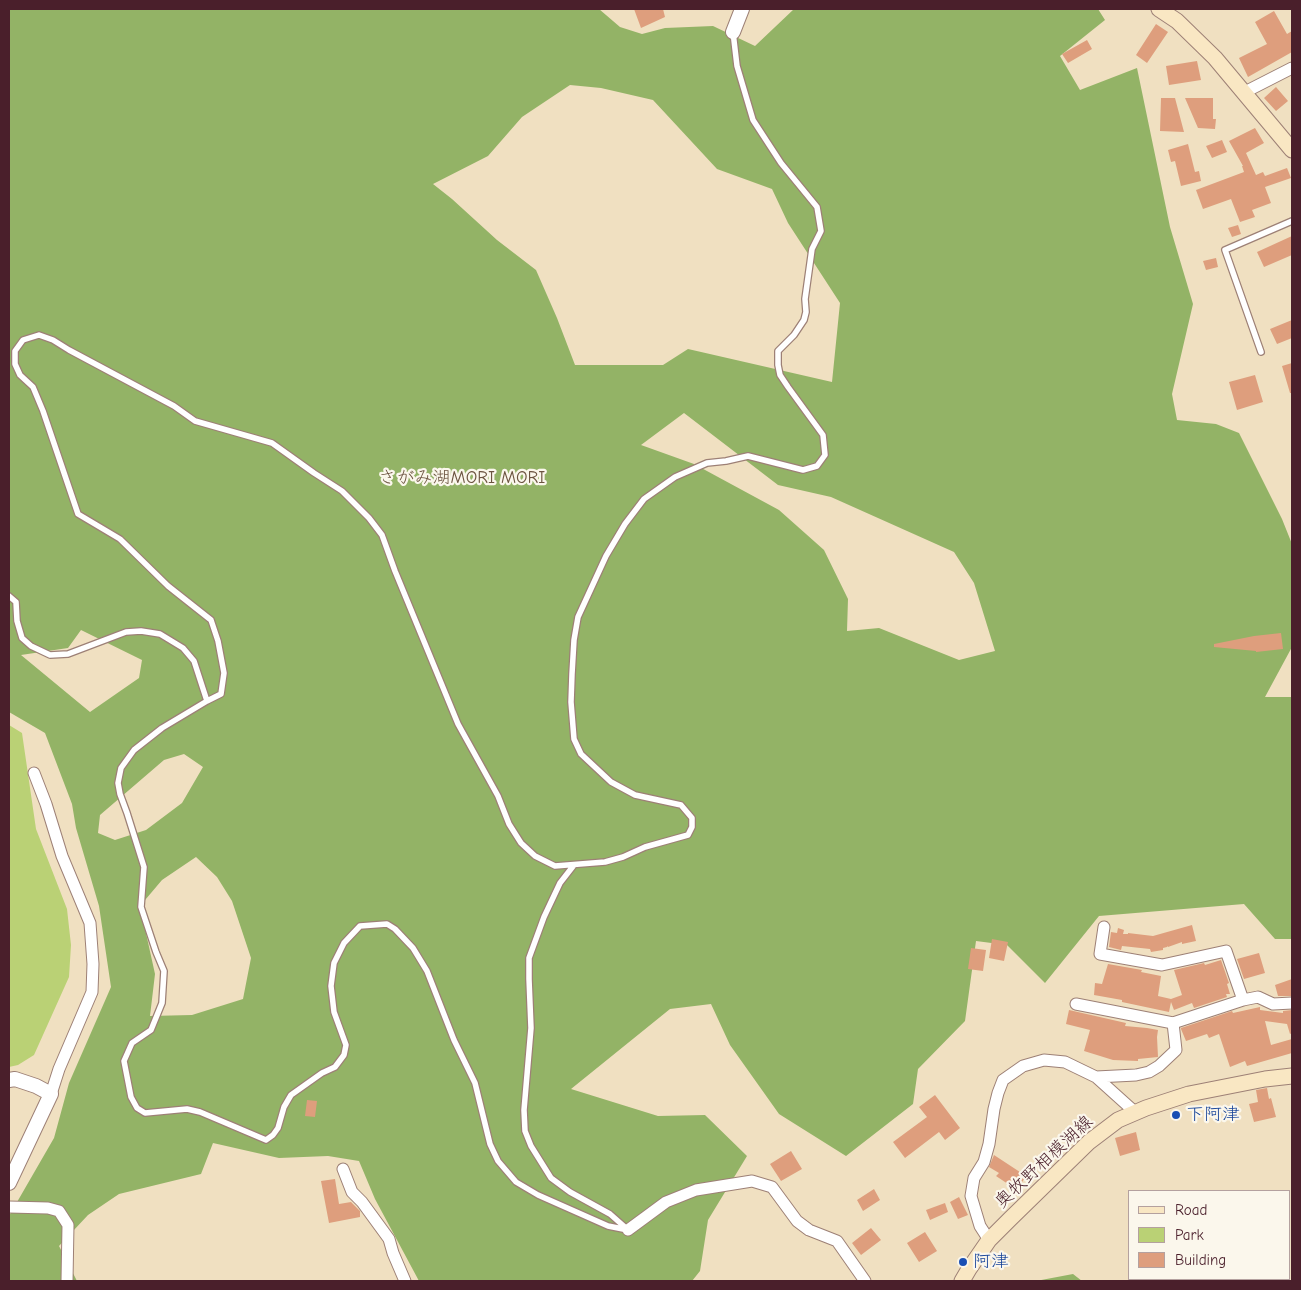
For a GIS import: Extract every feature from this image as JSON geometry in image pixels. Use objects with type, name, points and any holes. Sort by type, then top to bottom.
[{"type":"main road","points":[[1159,9],[1177,15],[1245,92],[1292,150]]},
{"type":"main road","name":"奥牧野相模湖線","points":[[962,1281],[989,1240],[1089,1142],[1118,1120],[1189,1094],[1265,1079],[1292,1076]]},
{"type":"street","points":[[733,32],[742,9]]},
{"type":"street","points":[[1245,92],[1292,68]]},
{"type":"street","points":[[9,1183],[51,1094],[59,1068],[92,992],[93,964],[90,923],[62,856],[34,773]]},
{"type":"street","points":[[1104,927],[1100,954],[1162,966],[1226,951],[1243,1000]]},
{"type":"street","points":[[1076,1004],[1173,1024],[1243,1000],[1258,997],[1273,1004],[1292,1003]]},
{"type":"street","points":[[1096,1077],[1136,1075],[1149,1072],[1159,1066],[1176,1050],[1173,1024]]},
{"type":"street","points":[[989,1240],[980,1226],[971,1196],[974,1178],[984,1162],[989,1144],[994,1109],[1004,1080],[1023,1066],[1044,1060],[1065,1062],[1096,1077],[1136,1113]]},
{"type":"street","points":[[9,1080],[36,1086],[51,1094]]},
{"type":"street","points":[[343,1169],[352,1192],[362,1202],[389,1239],[405,1281]]},
{"type":"street","points":[[628,1230],[666,1202],[696,1190],[752,1181],[772,1187],[797,1221],[809,1230],[837,1242],[865,1281]]},
{"type":"street","points":[[9,1208],[48,1208],[59,1211],[68,1225],[67,1281]]},
{"type":"lane","points":[[628,1230],[608,1226],[538,1195],[516,1182],[498,1161],[490,1144],[475,1083],[454,1040],[427,971],[413,948],[395,929],[386,924],[360,926],[344,943],[334,963],[331,986],[334,1012],[346,1045],[344,1055],[335,1067],[322,1073],[291,1095],[284,1107],[278,1128],[273,1135],[266,1140],[200,1112],[187,1109],[145,1112],[137,1108],[131,1097],[124,1061],[132,1043],[151,1030],[162,1003],[164,971],[141,907],[144,867],[120,794],[118,783],[121,768],[134,750],[162,728],[220,694],[224,673],[212,620],[168,586],[120,540],[78,514],[43,411],[33,387],[20,375],[15,364],[15,352],[23,340],[39,335],[53,340],[174,406],[195,421],[272,443],[342,491],[370,518],[382,535],[458,724],[498,796],[509,824],[522,843],[535,856],[555,866],[605,862],[623,857],[645,847],[688,835],[692,827],[692,818],[681,805],[635,795],[611,782],[581,754],[574,739],[571,693],[574,640],[578,617],[606,556],[644,499],[675,477],[707,463],[748,456],[803,470],[817,466],[825,455],[823,435],[780,375],[778,365],[778,351],[794,335],[804,320],[806,312],[812,249],[821,231],[817,207],[781,163],[752,120],[737,66],[733,32]]},
{"type":"lane","points":[[1261,352],[1225,250],[1292,221]]},
{"type":"lane","points":[[9,596],[16,602],[17,621],[22,638],[31,646],[50,655],[68,654],[126,632],[141,631],[160,634],[183,648],[194,661],[207,701]]},
{"type":"lane","points":[[574,865],[560,883],[544,917],[529,958],[531,1028],[524,1110],[525,1131],[531,1146],[551,1178],[570,1192],[610,1214],[628,1230]]},
{"type":"green space","name":"さがみ湖MORI MORI","points":[[9,9],[599,9],[620,27],[642,34],[665,28],[713,26],[755,46],[794,9],[1098,9],[1105,20],[1060,56],[1080,90],[1137,68],[1170,227],[1193,304],[1172,394],[1177,420],[1216,424],[1239,433],[1282,519],[1292,544],[1292,647],[1265,697],[1292,697],[1292,939],[1275,939],[1244,904],[1099,916],[1045,983],[1007,945],[976,941],[965,1021],[918,1069],[913,1104],[846,1156],[779,1114],[730,1045],[711,1004],[670,1009],[571,1089],[658,1116],[705,1115],[747,1156],[708,1220],[700,1271],[692,1281],[419,1281],[375,1199],[359,1161],[328,1156],[279,1158],[213,1143],[201,1174],[119,1194],[88,1215],[59,1246],[77,1281],[9,1281],[9,1216],[54,1138],[69,1083],[111,987],[99,906],[76,828],[72,804],[45,733],[9,712]],"holes":[[[570,85],[601,88],[653,100],[717,169],[772,189],[788,223],[840,303],[832,382],[688,349],[663,365],[575,365],[536,270],[497,240],[433,184],[488,156],[522,117]],[[684,413],[778,485],[831,497],[954,552],[974,583],[995,651],[959,660],[879,628],[847,631],[848,599],[824,550],[779,510],[694,464],[641,445]],[[81,630],[142,660],[139,678],[90,712],[21,655],[68,648]],[[184,754],[203,767],[182,803],[146,830],[115,840],[98,833],[100,815],[164,760]],[[196,857],[217,877],[232,901],[251,958],[243,999],[192,1015],[150,1016],[155,974],[140,906],[162,880]]]},
{"type":"green space","points":[[9,725],[22,733],[36,829],[67,909],[71,945],[69,977],[34,1055],[18,1065],[9,1067]]},
{"type":"green space","points":[[1073,1274],[1082,1281],[1036,1281]]},
{"type":"building","points":[[634,9],[663,9],[665,17],[641,28]]},
{"type":"building","points":[[1274,11],[1287,34],[1292,31],[1292,52],[1248,77],[1239,58],[1267,44],[1255,22]]},
{"type":"building","points":[[1156,24],[1168,32],[1147,63],[1136,55]]},
{"type":"building","points":[[1087,40],[1092,49],[1068,63],[1062,54]]},
{"type":"building","points":[[1197,61],[1201,80],[1169,85],[1166,66]]},
{"type":"building","points":[[1276,87],[1288,101],[1276,111],[1264,98]]},
{"type":"building","points":[[1161,98],[1175,98],[1184,132],[1160,131]]},
{"type":"building","points":[[1185,98],[1213,98],[1213,119],[1216,119],[1215,129],[1198,128]]},
{"type":"building","points":[[1255,128],[1264,143],[1246,153],[1256,175],[1263,172],[1265,176],[1287,168],[1291,178],[1265,187],[1271,203],[1252,210],[1255,217],[1240,222],[1231,199],[1203,209],[1196,190],[1244,172],[1243,166],[1229,141]]},
{"type":"building","points":[[1222,140],[1227,152],[1212,158],[1206,146]]},
{"type":"building","points":[[1188,144],[1195,172],[1199,171],[1201,181],[1181,186],[1175,161],[1171,162],[1168,150]]},
{"type":"building","points":[[1238,225],[1241,234],[1232,237],[1228,228]]},
{"type":"building","points":[[1292,236],[1292,255],[1264,267],[1257,252]]},
{"type":"building","points":[[1216,258],[1218,267],[1206,270],[1203,261]]},
{"type":"building","points":[[1292,320],[1292,338],[1277,344],[1270,329]]},
{"type":"building","points":[[1292,363],[1292,393],[1290,393],[1282,366]]},
{"type":"building","points":[[1255,375],[1263,402],[1237,410],[1229,382]]},
{"type":"building","points":[[1281,633],[1283,649],[1256,652],[1214,647],[1214,644]]},
{"type":"building","points":[[1192,925],[1196,941],[1167,946],[1163,950],[1151,952],[1150,949],[1122,946],[1121,950],[1109,947],[1111,932],[1117,933],[1118,928],[1124,930],[1123,934],[1153,936]]},
{"type":"building","points":[[992,939],[1008,942],[1004,961],[989,958]]},
{"type":"building","points":[[971,948],[986,950],[983,971],[968,969]]},
{"type":"building","points":[[1259,953],[1265,973],[1244,979],[1237,959]]},
{"type":"building","points":[[1221,960],[1229,983],[1227,984],[1230,994],[1226,994],[1227,997],[1194,1008],[1192,1003],[1174,1010],[1171,1002],[1169,1012],[1094,995],[1095,983],[1102,984],[1108,964],[1142,970],[1141,972],[1161,976],[1158,996],[1171,999],[1182,995],[1174,970],[1204,963],[1205,965]]},
{"type":"building","points":[[1292,979],[1292,996],[1278,996],[1275,985]]},
{"type":"building","points":[[1260,1007],[1260,1010],[1283,1013],[1283,1011],[1292,1010],[1292,1033],[1290,1034],[1287,1024],[1265,1021],[1271,1045],[1292,1039],[1292,1053],[1247,1066],[1245,1061],[1230,1067],[1219,1034],[1209,1038],[1207,1034],[1186,1041],[1181,1029],[1232,1011],[1233,1013]]},
{"type":"building","points":[[1069,1010],[1126,1023],[1125,1026],[1158,1030],[1158,1057],[1138,1059],[1138,1061],[1113,1060],[1084,1051],[1090,1030],[1066,1024]]},
{"type":"building","points":[[1267,1088],[1276,1117],[1254,1122],[1249,1104],[1258,1102],[1256,1090]]},
{"type":"building","points":[[935,1095],[960,1128],[945,1140],[939,1132],[905,1158],[893,1142],[927,1117],[919,1107]]},
{"type":"building","points":[[307,1100],[317,1101],[315,1117],[305,1116]]},
{"type":"building","points":[[1136,1132],[1140,1150],[1120,1156],[1115,1138]]},
{"type":"building","points":[[791,1151],[802,1169],[781,1181],[770,1164]]},
{"type":"building","points":[[994,1155],[1026,1176],[1017,1190],[996,1176],[999,1173],[989,1167]]},
{"type":"building","points":[[335,1179],[339,1204],[351,1202],[360,1211],[360,1217],[329,1223],[321,1181]]},
{"type":"building","points":[[874,1189],[880,1200],[863,1211],[857,1200]]},
{"type":"building","points":[[959,1197],[968,1215],[958,1219],[950,1202]]},
{"type":"building","points":[[945,1203],[948,1212],[930,1220],[926,1210]]},
{"type":"building","points":[[871,1228],[881,1240],[861,1255],[852,1243]]},
{"type":"building","points":[[925,1232],[937,1251],[919,1262],[907,1243]]},
{"type":"place","name":"下阿津","points":[[1176,1115]]},
{"type":"place","name":"阿津","points":[[963,1262]]}]
